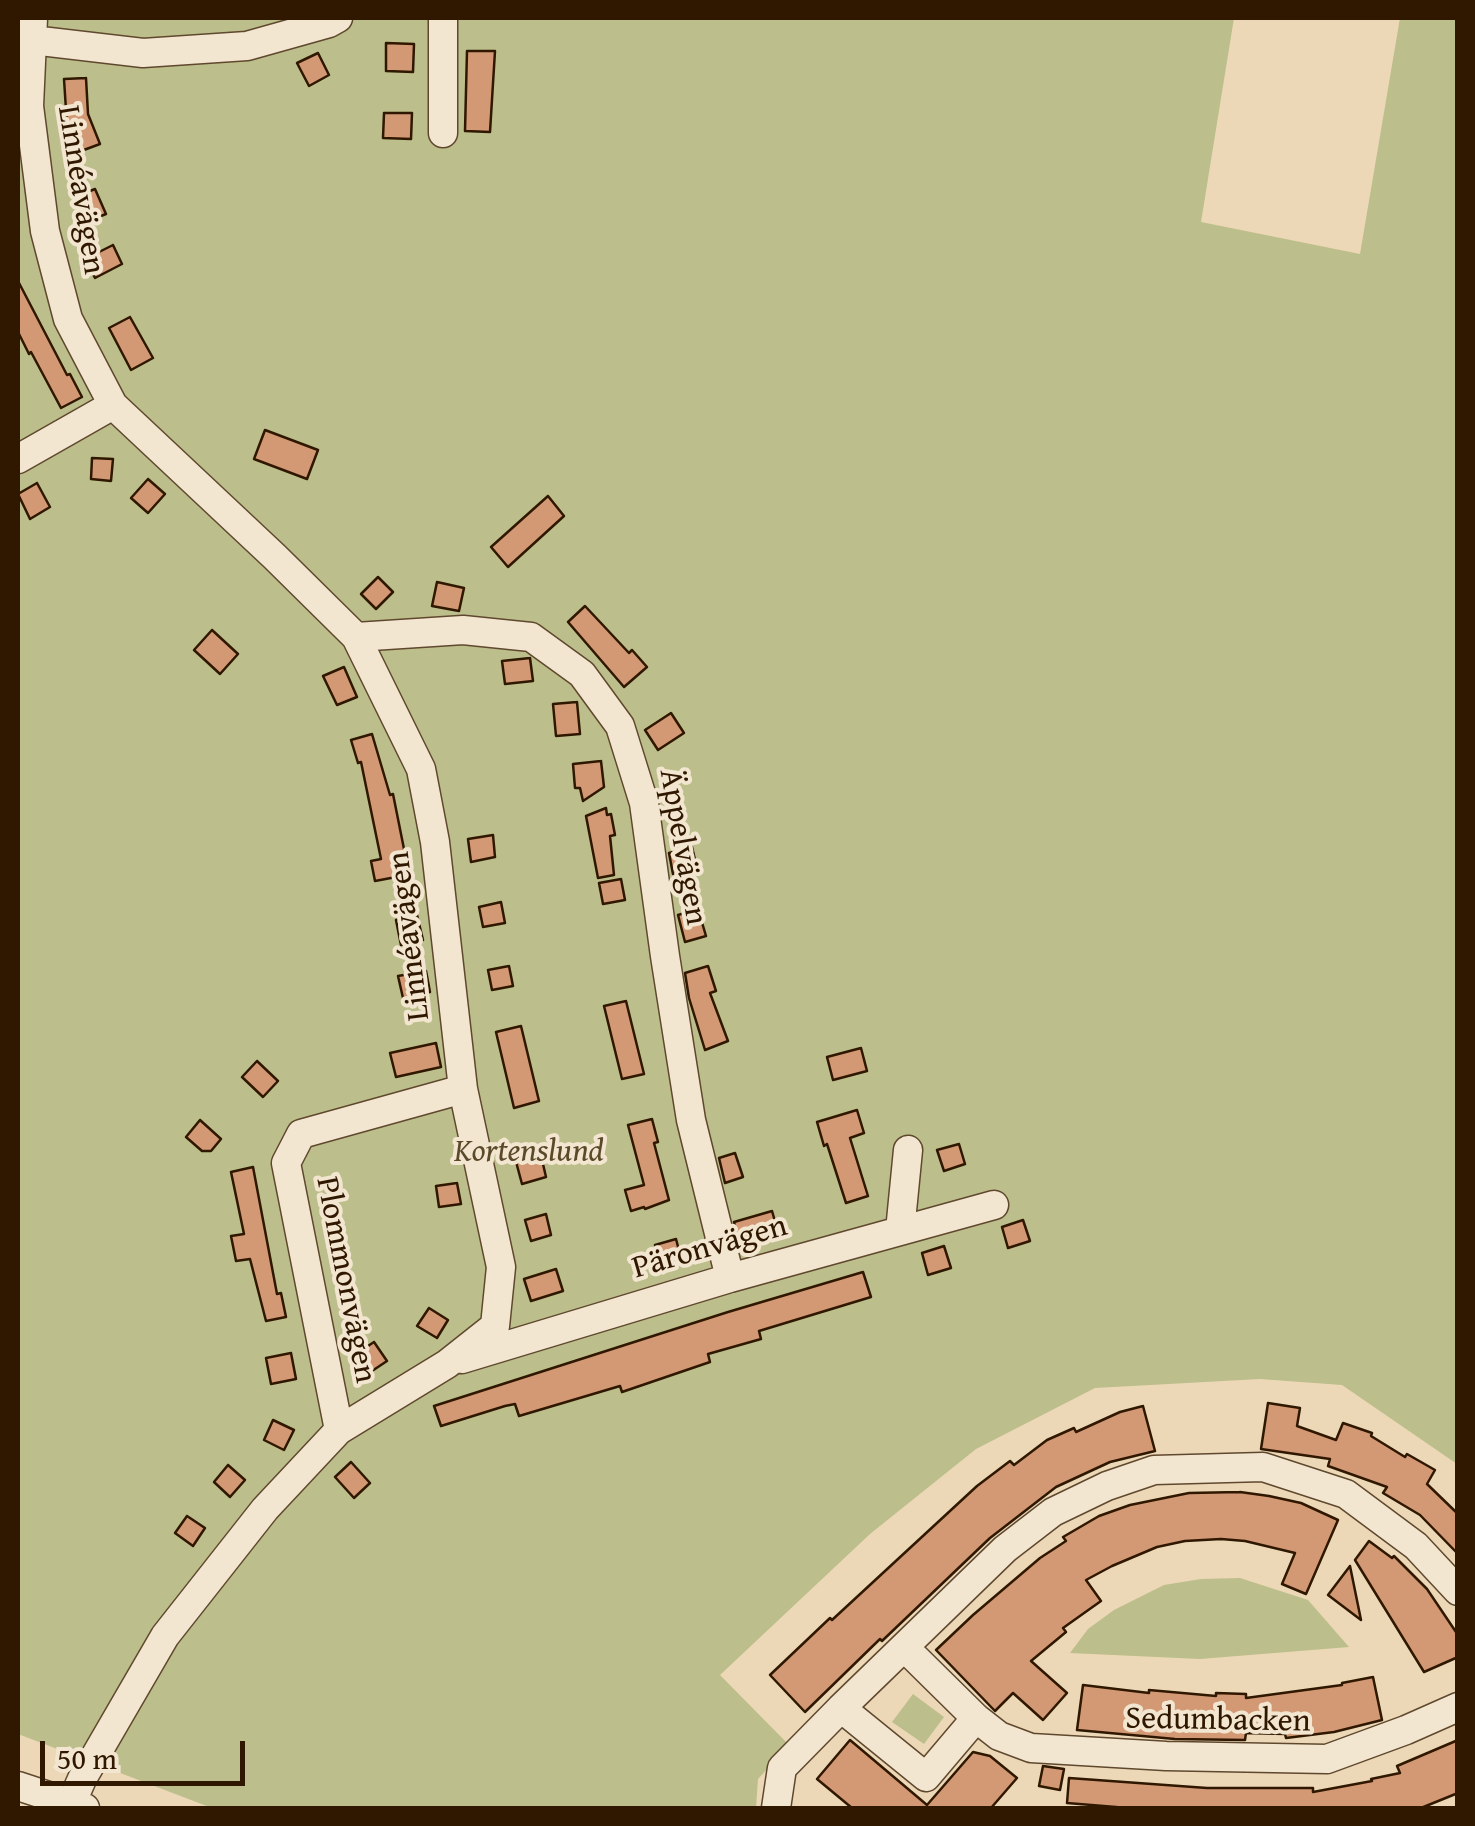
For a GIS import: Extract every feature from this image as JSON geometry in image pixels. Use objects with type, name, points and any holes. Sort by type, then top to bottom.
[{"type":"street","points":[[33,29],[142,53],[247,46],[338,18]]},
{"type":"street","points":[[443,18],[443,133]]},
{"type":"street","name":"Linnéavägen","points":[[33,29],[24,109],[44,231],[68,319],[113,405],[356,637],[421,769],[434,842],[464,1089],[501,1267],[495,1326],[447,1364],[340,1430],[265,1509],[166,1636],[82,1779],[78,1806]]},
{"type":"street","points":[[18,460],[113,405]]},
{"type":"street","name":"Äppelvägen","points":[[356,637],[464,630],[532,637],[582,674],[620,726],[644,803],[691,1120],[730,1278]]},
{"type":"street","name":"Plommonvägen","points":[[340,1430],[286,1162],[301,1134],[464,1089]]},
{"type":"street","points":[[900,1231],[908,1150]]},
{"type":"street","name":"Päronvägen","points":[[447,1364],[730,1278],[994,1205]]},
{"type":"street","points":[[776,1808],[782,1768],[1005,1549],[1053,1512],[1154,1470],[1263,1467],[1346,1494],[1416,1546],[1458,1591]]},
{"type":"street","name":"Sedumbacken","points":[[904,1647],[976,1718],[999,1736],[1031,1748],[1327,1758],[1458,1707]]},
{"type":"street","points":[[841,1708],[926,1777],[976,1718]]},
{"type":"street","points":[[18,1786],[78,1806]]},
{"type":"green space","name":"Kortenslund","points":[[18,18],[1234,18],[1201,222],[1360,254],[1400,18],[1457,18],[1457,1464],[1342,1385],[1260,1379],[1095,1388],[976,1449],[870,1534],[720,1675],[789,1745],[758,1779],[756,1808],[212,1808],[18,1734]]},
{"type":"green space","points":[[1240,1578],[1308,1600],[1349,1647],[1200,1659],[1070,1653],[1088,1629],[1114,1610],[1164,1585]]},
{"type":"green space","points":[[913,1694],[944,1717],[924,1744],[892,1722]]},
{"type":"building","points":[[386,43],[414,44],[413,72],[386,71]]},
{"type":"building","points":[[467,51],[495,51],[490,132],[465,131]]},
{"type":"building","points":[[318,53],[329,75],[309,86],[297,63]]},
{"type":"building","points":[[86,78],[88,114],[100,144],[73,154],[68,141],[64,79]]},
{"type":"building","points":[[384,113],[412,113],[411,139],[383,138]]},
{"type":"building","points":[[95,189],[106,214],[86,222],[75,197]]},
{"type":"building","points":[[113,245],[122,264],[95,278],[85,259]]},
{"type":"building","points":[[18,281],[82,397],[61,408],[18,332]]},
{"type":"building","points":[[130,317],[153,358],[131,370],[109,328]]},
{"type":"building","points":[[265,430],[318,450],[307,479],[254,459]]},
{"type":"building","points":[[92,458],[113,459],[111,481],[91,479]]},
{"type":"building","points":[[148,479],[165,494],[148,513],[131,498]]},
{"type":"building","points":[[37,483],[50,507],[30,519],[18,494]]},
{"type":"building","points":[[548,496],[564,516],[508,567],[491,547]]},
{"type":"building","points":[[378,577],[393,592],[376,609],[361,594]]},
{"type":"building","points":[[437,582],[464,588],[459,611],[432,606]]},
{"type":"building","points":[[585,606],[647,667],[624,687],[568,622]]},
{"type":"building","points":[[212,630],[238,654],[220,674],[194,650]]},
{"type":"building","points":[[530,658],[533,681],[505,684],[502,661]]},
{"type":"building","points":[[344,667],[357,697],[337,705],[323,676]]},
{"type":"building","points":[[577,702],[580,734],[556,736],[553,704]]},
{"type":"building","points":[[671,713],[684,733],[658,750],[645,730]]},
{"type":"building","points":[[372,734],[390,795],[393,794],[412,874],[375,881],[371,861],[381,859],[361,762],[358,763],[351,740]]},
{"type":"building","points":[[601,761],[604,787],[583,801],[580,788],[575,788],[573,764]]},
{"type":"building","points":[[606,808],[615,835],[610,836],[614,875],[598,878],[586,816]]},
{"type":"building","points":[[493,835],[495,857],[471,862],[468,839]]},
{"type":"building","points":[[692,847],[697,868],[673,874],[669,853]]},
{"type":"building","points":[[621,879],[625,900],[603,904],[599,883]]},
{"type":"building","points":[[501,902],[505,923],[483,927],[479,907]]},
{"type":"building","points":[[698,909],[706,936],[685,942],[678,915]]},
{"type":"building","points":[[417,915],[423,940],[401,945],[396,920]]},
{"type":"building","points":[[509,966],[513,986],[492,990],[488,970]]},
{"type":"building","points":[[708,966],[716,991],[710,993],[728,1041],[705,1050],[685,973]]},
{"type":"building","points":[[426,971],[430,992],[403,998],[398,976]]},
{"type":"building","points":[[626,1001],[644,1074],[622,1079],[604,1006]]},
{"type":"building","points":[[521,1026],[539,1101],[514,1108],[496,1032]]},
{"type":"building","points":[[436,1043],[441,1067],[396,1077],[390,1053]]},
{"type":"building","points":[[861,1048],[867,1071],[833,1080],[827,1057]]},
{"type":"building","points":[[257,1061],[278,1081],[263,1097],[242,1077]]},
{"type":"building","points":[[857,1110],[864,1133],[850,1138],[868,1196],[846,1203],[817,1122]]},
{"type":"building","points":[[652,1119],[669,1200],[631,1211],[625,1190],[644,1185],[628,1125]]},
{"type":"building","points":[[200,1120],[221,1139],[211,1151],[202,1151],[186,1137]]},
{"type":"building","points":[[959,1144],[965,1164],[944,1171],[937,1150]]},
{"type":"building","points":[[540,1151],[546,1177],[522,1184],[515,1158]]},
{"type":"building","points":[[735,1153],[743,1177],[725,1183],[719,1158]]},
{"type":"building","points":[[253,1167],[277,1294],[281,1293],[286,1317],[266,1321],[250,1259],[236,1261],[231,1236],[244,1234],[231,1172]]},
{"type":"building","points":[[457,1183],[461,1204],[439,1207],[436,1186]]},
{"type":"building","points":[[772,1211],[779,1235],[740,1246],[734,1222]]},
{"type":"building","points":[[546,1214],[551,1235],[531,1241],[525,1220]]},
{"type":"building","points":[[1023,1220],[1030,1241],[1008,1248],[1002,1227]]},
{"type":"building","points":[[676,1239],[682,1262],[661,1268],[655,1245]]},
{"type":"building","points":[[944,1246],[951,1268],[928,1275],[922,1253]]},
{"type":"building","points":[[556,1269],[563,1291],[531,1301],[524,1279]]},
{"type":"building","points":[[863,1272],[871,1297],[759,1331],[761,1339],[708,1354],[710,1362],[622,1392],[620,1386],[519,1416],[515,1404],[441,1426],[434,1406],[728,1312]]},
{"type":"building","points":[[429,1308],[448,1320],[437,1338],[417,1326]]},
{"type":"building","points":[[374,1342],[387,1361],[369,1373],[356,1354]]},
{"type":"building","points":[[291,1353],[296,1379],[271,1384],[266,1358]]},
{"type":"building","points":[[1268,1403],[1300,1408],[1297,1426],[1336,1440],[1343,1423],[1372,1433],[1371,1436],[1405,1457],[1407,1454],[1435,1470],[1427,1484],[1458,1514],[1458,1554],[1420,1515],[1383,1493],[1387,1487],[1328,1466],[1330,1459],[1261,1449]]},
{"type":"building","points":[[1143,1406],[1155,1451],[1110,1462],[1056,1487],[990,1538],[805,1712],[770,1675],[977,1486],[1010,1461],[1014,1465],[1047,1440],[1074,1428],[1076,1432]]},
{"type":"building","points":[[273,1420],[294,1430],[284,1450],[264,1440]]},
{"type":"building","points":[[351,1462],[370,1483],[354,1498],[335,1477]]},
{"type":"building","points":[[228,1465],[245,1480],[230,1497],[214,1482]]},
{"type":"building","points":[[1240,1492],[1301,1503],[1338,1520],[1306,1594],[1282,1584],[1295,1553],[1245,1541],[1185,1541],[1157,1547],[1112,1566],[1086,1580],[1101,1601],[1063,1628],[1066,1632],[1031,1661],[1067,1693],[1043,1720],[1013,1693],[995,1711],[936,1650],[1040,1558],[1066,1541],[1063,1537],[1099,1516],[1189,1493]]},
{"type":"building","points":[[187,1516],[205,1528],[193,1546],[175,1533]]},
{"type":"building","points":[[1369,1541],[1394,1556],[1427,1589],[1458,1635],[1458,1657],[1424,1672],[1355,1560]]},
{"type":"building","points":[[1350,1566],[1361,1620],[1328,1595]]},
{"type":"building","points":[[1373,1677],[1382,1720],[1334,1732],[1286,1738],[1285,1734],[1246,1733],[1245,1740],[1175,1739],[1077,1730],[1083,1685],[1149,1693],[1246,1694],[1246,1698]]},
{"type":"building","points":[[850,1740],[927,1805],[973,1752],[990,1756],[1017,1778],[991,1808],[852,1808],[817,1779]]},
{"type":"building","points":[[1458,1740],[1458,1793],[1421,1808],[1128,1808],[1067,1803],[1069,1778],[1207,1788],[1313,1788],[1313,1792],[1400,1773],[1397,1766]]},
{"type":"building","points":[[1043,1766],[1064,1769],[1060,1790],[1039,1786]]}]
